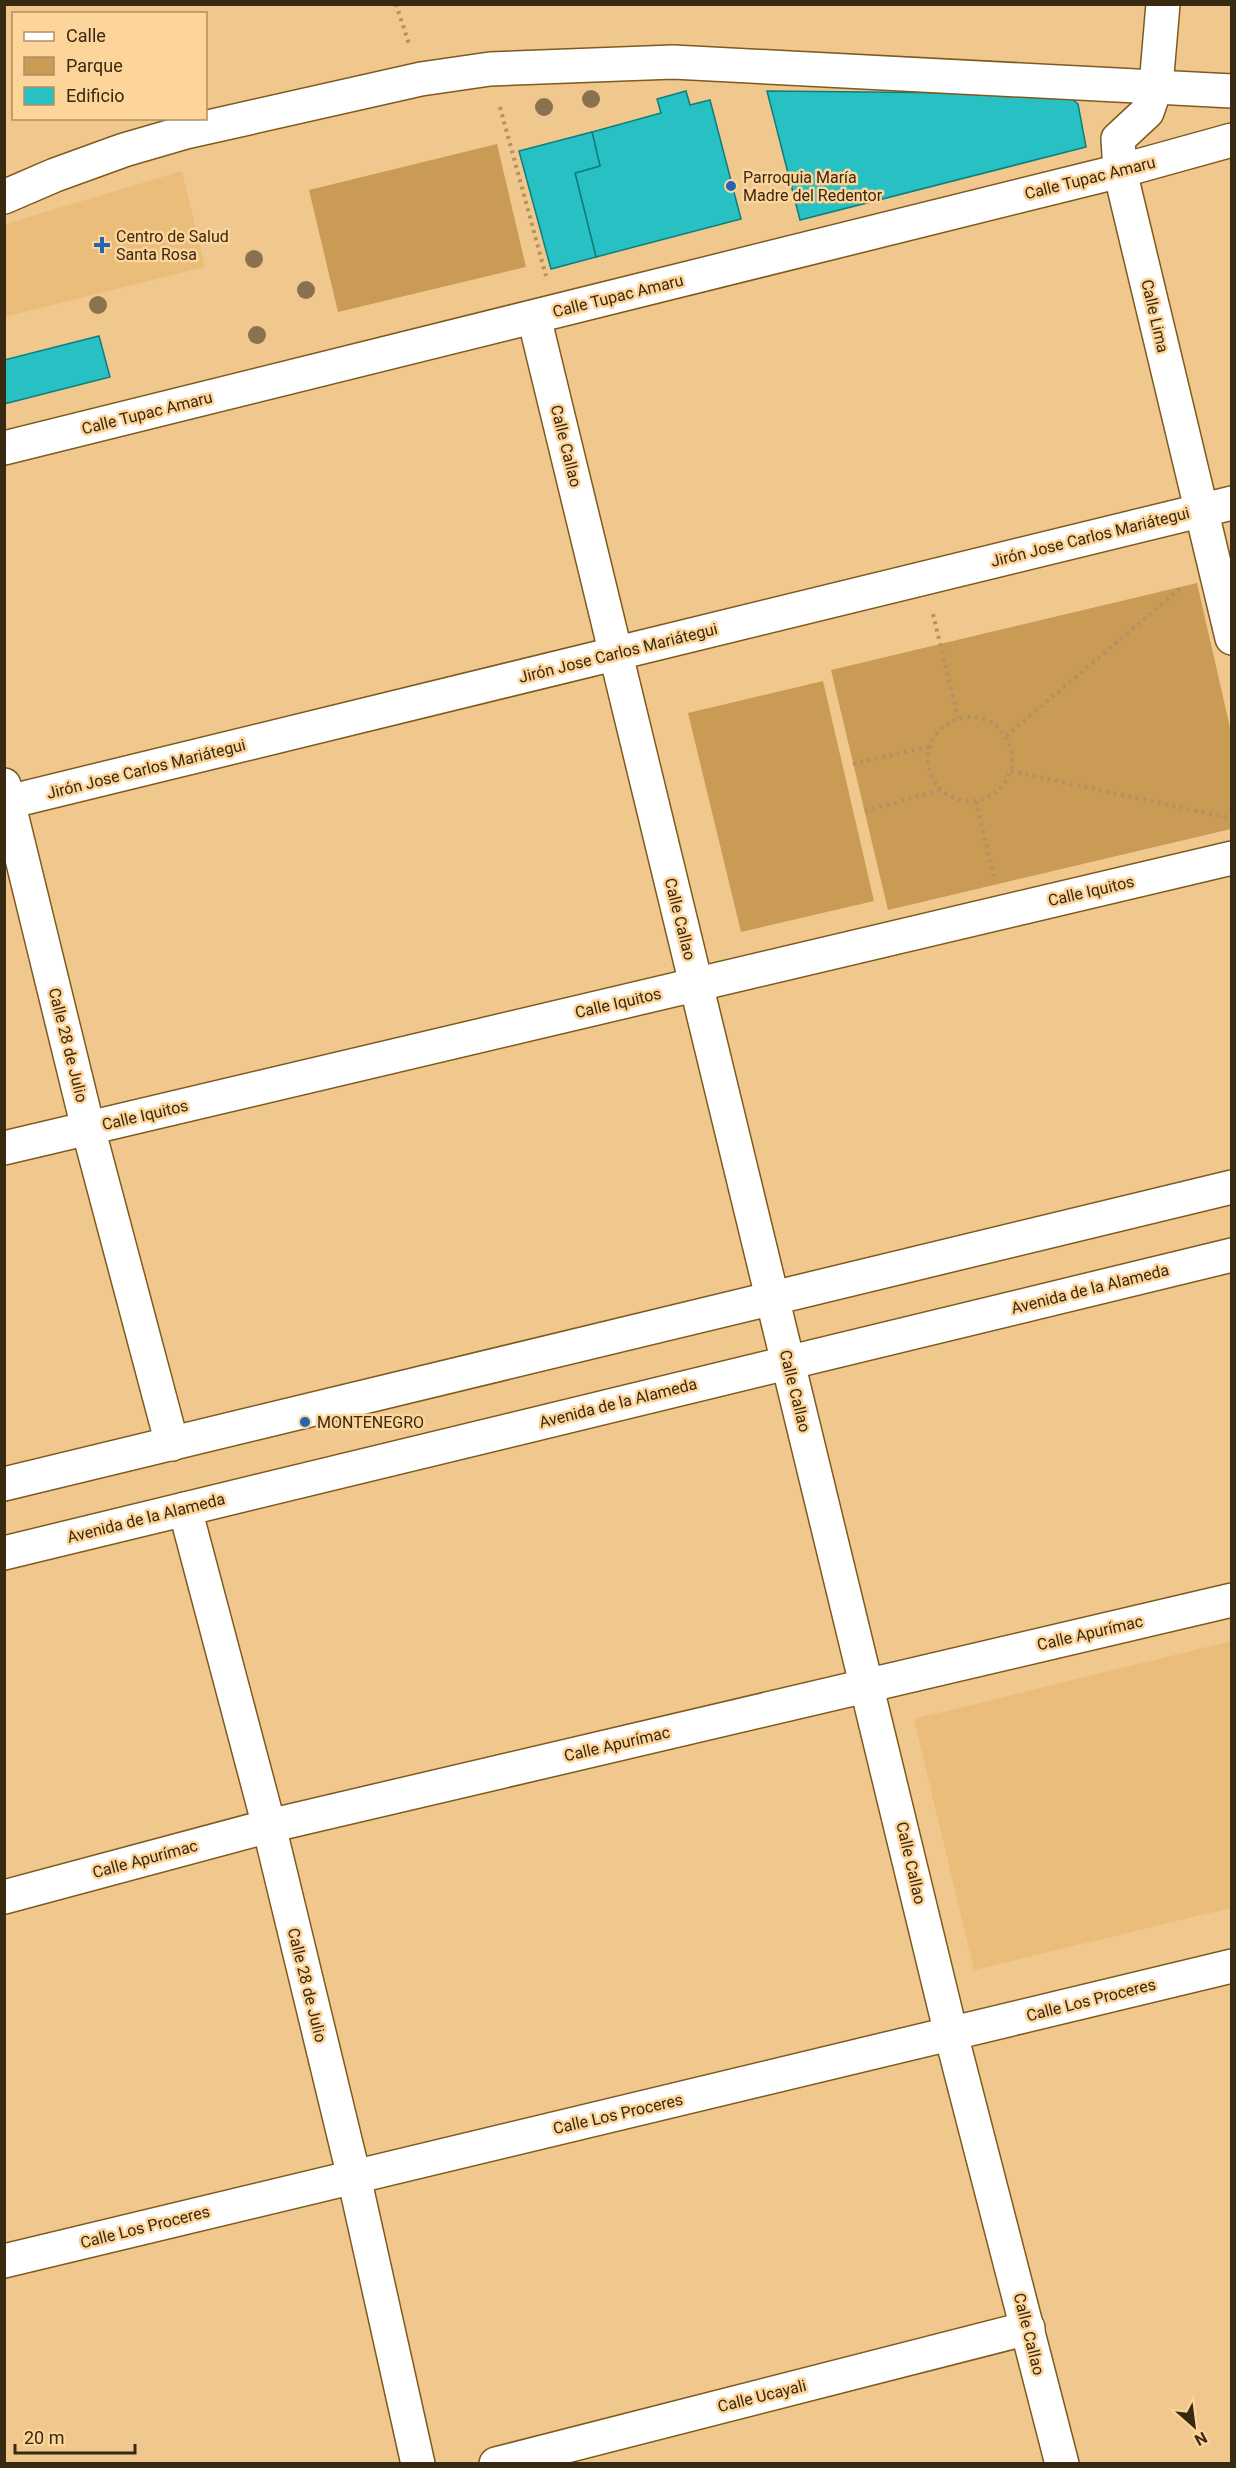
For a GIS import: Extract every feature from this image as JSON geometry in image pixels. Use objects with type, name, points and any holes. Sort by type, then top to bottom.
[{"type":"street","name":"Calle Lima","points":[[1163,4],[1156,86],[1147,112],[1118,139],[1120,171],[1216,507],[1213,561],[1232,638]]},
{"type":"street","points":[[4,197],[55,175],[124,150],[186,132],[422,79],[490,69],[673,62],[1156,86],[1232,92]]},
{"type":"street","name":"Calle Tupac Amaru","points":[[4,448],[1120,171],[1232,140]]},
{"type":"street","name":"Calle Callao","points":[[545,314],[616,654],[951,2034],[1062,2463]]},
{"type":"street","name":"Jirón Jose Carlos Mariátegui","points":[[6,797],[616,654],[1216,507]]},
{"type":"street","name":"Calle 28 de Julio","points":[[6,797],[88,1128],[172,1444]]},
{"type":"street","name":"Calle Iquitos","points":[[4,1148],[1232,858]]},
{"type":"street","points":[[4,1484],[1232,1187]]},
{"type":"street","name":"Avenida de la Alameda","points":[[4,1553],[1232,1255]]},
{"type":"street","name":"Calle 28 de Julio","points":[[185,1509],[268,1826],[354,2176],[418,2463]]},
{"type":"street","name":"Calle Apurímac","points":[[4,1897],[268,1826],[1232,1600]]},
{"type":"street","name":"Calle Los Proceres","points":[[4,2261],[1232,1966]]},
{"type":"street","name":"Calle Ucayali","points":[[496,2463],[1028,2328]]},
{"type":"path","points":[[490,69],[545,314]]},
{"type":"path","points":[[1006,736],[1213,561]]},
{"type":"path","points":[[925,578],[958,718]]},
{"type":"path","points":[[972,717],[985,719],[997,726],[1006,736],[1011,747],[1011,771],[998,791],[976,801],[957,799],[941,790],[929,770],[927,758],[936,734],[958,718],[972,717]]},
{"type":"path","points":[[853,764],[930,746]]},
{"type":"path","points":[[1011,771],[1232,819]]},
{"type":"path","points":[[865,811],[941,790]]},
{"type":"path","points":[[976,801],[1003,912]]},
{"type":"shaded area","name":"Centro de Salud Santa Rosa","points":[[182,171],[205,267],[5,317],[5,224]]},
{"type":"shaded area","points":[[1231,1641],[1231,1908],[974,1970],[914,1719]]},
{"type":"green space","points":[[497,144],[526,267],[338,312],[309,190]]},
{"type":"green space","points":[[1197,583],[1231,732],[1231,829],[888,910],[831,670]]},
{"type":"green space","points":[[823,681],[874,901],[741,932],[688,713]]},
{"type":"building","points":[[686,91],[690,105],[710,100],[741,219],[596,257],[575,173],[600,166],[592,132],[661,113],[657,99]]},
{"type":"building","points":[[767,91],[1066,94],[1078,104],[1086,147],[800,220]]},
{"type":"building","points":[[592,132],[600,166],[575,173],[596,257],[551,269],[519,151]]},
{"type":"building","points":[[99,336],[110,377],[4,404],[4,360]]},
{"type":"place","name":"Parroquia María Madre del Redentor","points":[[731,186]]},
{"type":"place","name":"Centro de Salud Santa Rosa","points":[[102,245]]},
{"type":"place","name":"MONTENEGRO","points":[[305,1422]]}]
